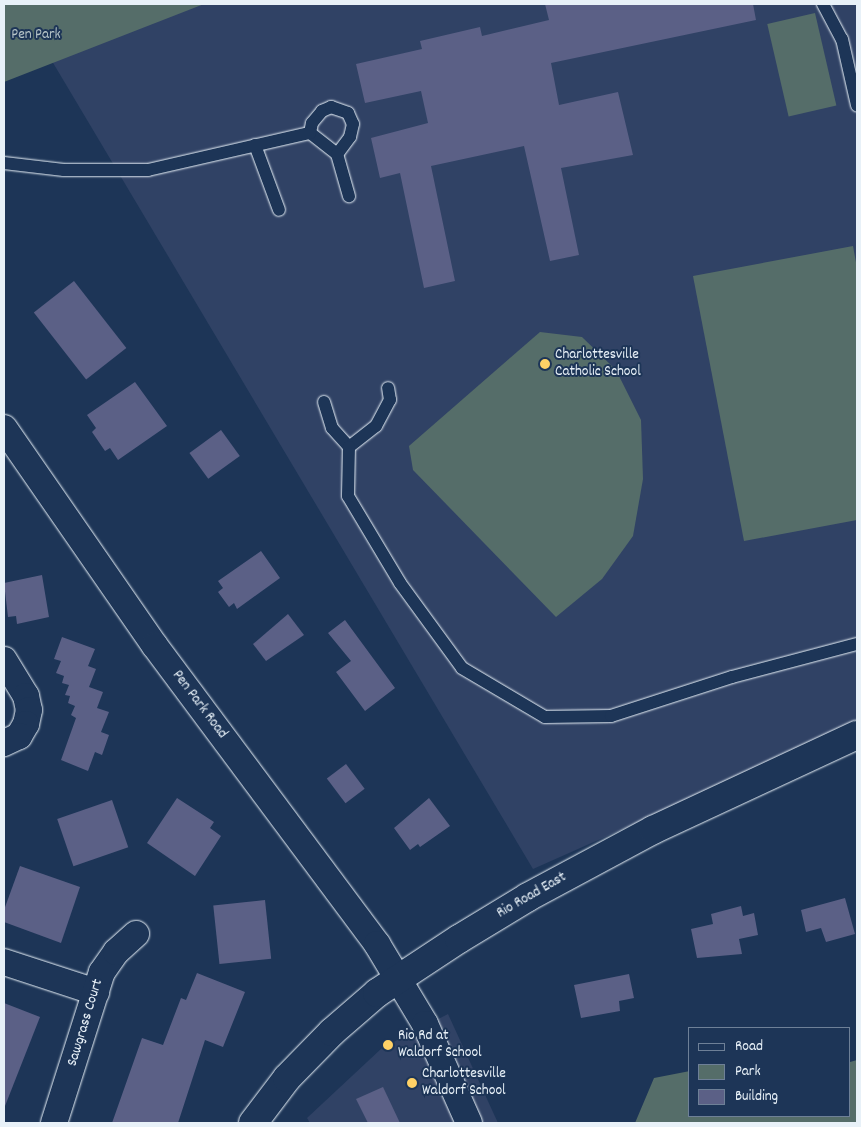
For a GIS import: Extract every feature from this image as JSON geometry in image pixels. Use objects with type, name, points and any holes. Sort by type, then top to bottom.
[{"type":"street","name":"Pen Park Road","points":[[4,428],[155,646],[399,978],[425,1024],[469,1123]]},
{"type":"street","points":[[4,660],[26,696],[29,710],[26,724],[19,736],[4,743]]},
{"type":"street","name":"Rio Road East","points":[[253,1123],[306,1057],[354,1012],[399,978],[505,911],[597,859],[857,735]]},
{"type":"street","name":"Sawgrass Court","points":[[54,1123],[107,962],[136,934]]},
{"type":"street","points":[[4,962],[96,992]]},
{"type":"lane","points":[[823,4],[842,38],[857,105]]},
{"type":"lane","points":[[310,133],[312,122],[322,111],[331,107],[348,113],[353,124],[350,137],[336,154]]},
{"type":"lane","points":[[4,163],[64,170],[148,170],[310,133]]},
{"type":"lane","points":[[310,133],[336,154],[349,196]]},
{"type":"lane","points":[[255,145],[279,210]]},
{"type":"lane","points":[[349,448],[376,426],[390,400],[388,388]]},
{"type":"lane","points":[[324,402],[332,428],[349,448],[348,496],[400,583],[462,668],[545,717],[611,716],[732,677],[857,644]]},
{"type":"shaded area","name":"Charlottesville Catholic School","points":[[18,4],[857,4],[857,725],[533,869]]},
{"type":"shaded area","name":"Charlottesville Waldorf School","points":[[448,1014],[498,1123],[310,1123],[307,1118],[382,1048]]},
{"type":"green space","name":"Pen Park","points":[[4,4],[204,4],[4,82]]},
{"type":"green space","points":[[815,13],[836,106],[789,117],[767,24]]},
{"type":"green space","points":[[853,246],[857,268],[857,520],[744,541],[693,276]]},
{"type":"green space","points":[[540,332],[582,337],[616,370],[641,420],[643,479],[633,536],[602,579],[556,617],[413,470],[409,446]]},
{"type":"green space","points":[[857,1060],[857,1123],[635,1123],[654,1078],[688,1071],[688,1117],[851,1117],[851,1062]]},
{"type":"building","points":[[545,4],[753,4],[756,20],[551,63],[559,105],[618,92],[633,155],[561,168],[579,255],[550,261],[524,146],[431,166],[455,281],[424,288],[400,173],[380,178],[371,138],[428,123],[421,91],[365,103],[356,64],[422,49],[420,41],[480,27],[482,36],[549,20]]},
{"type":"building","points":[[74,281],[126,348],[86,379],[34,312]]},
{"type":"building","points":[[135,382],[167,426],[118,460],[110,448],[105,451],[92,432],[96,428],[87,415]]},
{"type":"building","points":[[221,430],[240,456],[208,479],[189,453]]},
{"type":"building","points":[[261,551],[280,578],[237,609],[234,603],[229,607],[218,592],[223,588],[218,581]]},
{"type":"building","points":[[42,575],[49,617],[17,624],[16,616],[8,617],[4,583]]},
{"type":"building","points":[[288,614],[304,635],[266,661],[253,644]]},
{"type":"building","points":[[345,620],[395,688],[365,711],[336,672],[351,661],[328,633]]},
{"type":"building","points":[[62,637],[95,649],[88,666],[96,669],[89,687],[103,692],[97,708],[109,712],[101,732],[109,735],[102,755],[95,752],[88,771],[61,760],[76,718],[71,715],[75,706],[68,703],[70,696],[65,695],[69,685],[62,683],[64,676],[56,673],[61,661],[54,659]]},
{"type":"building","points":[[346,764],[365,789],[345,803],[327,778]]},
{"type":"building","points":[[177,798],[214,822],[210,828],[221,836],[195,876],[147,843]]},
{"type":"building","points":[[429,798],[450,826],[420,847],[418,844],[410,850],[394,828]]},
{"type":"building","points":[[112,800],[128,847],[73,866],[57,819]]},
{"type":"building","points":[[20,866],[80,887],[61,943],[4,922],[4,910]]},
{"type":"building","points":[[845,898],[855,934],[826,942],[821,928],[806,932],[801,910]]},
{"type":"building","points":[[265,900],[271,959],[219,964],[213,905]]},
{"type":"building","points":[[741,906],[743,916],[754,913],[758,935],[739,939],[742,954],[697,958],[691,929],[713,924],[711,914]]},
{"type":"building","points":[[197,973],[245,992],[223,1047],[205,1040],[178,1123],[112,1123],[142,1038],[163,1045],[181,998],[186,1000]]},
{"type":"building","points":[[629,974],[634,998],[619,1001],[620,1011],[581,1018],[574,985]]},
{"type":"building","points":[[4,1003],[40,1017],[5,1106],[4,1106]]},
{"type":"building","points":[[383,1087],[400,1123],[368,1123],[356,1099]]},
{"type":"place","name":"Charlottesville Catholic School","points":[[545,364]]},
{"type":"place","name":"Rio Rd at Waldorf School","points":[[388,1045]]},
{"type":"place","name":"Charlottesville Waldorf School","points":[[412,1083]]}]
